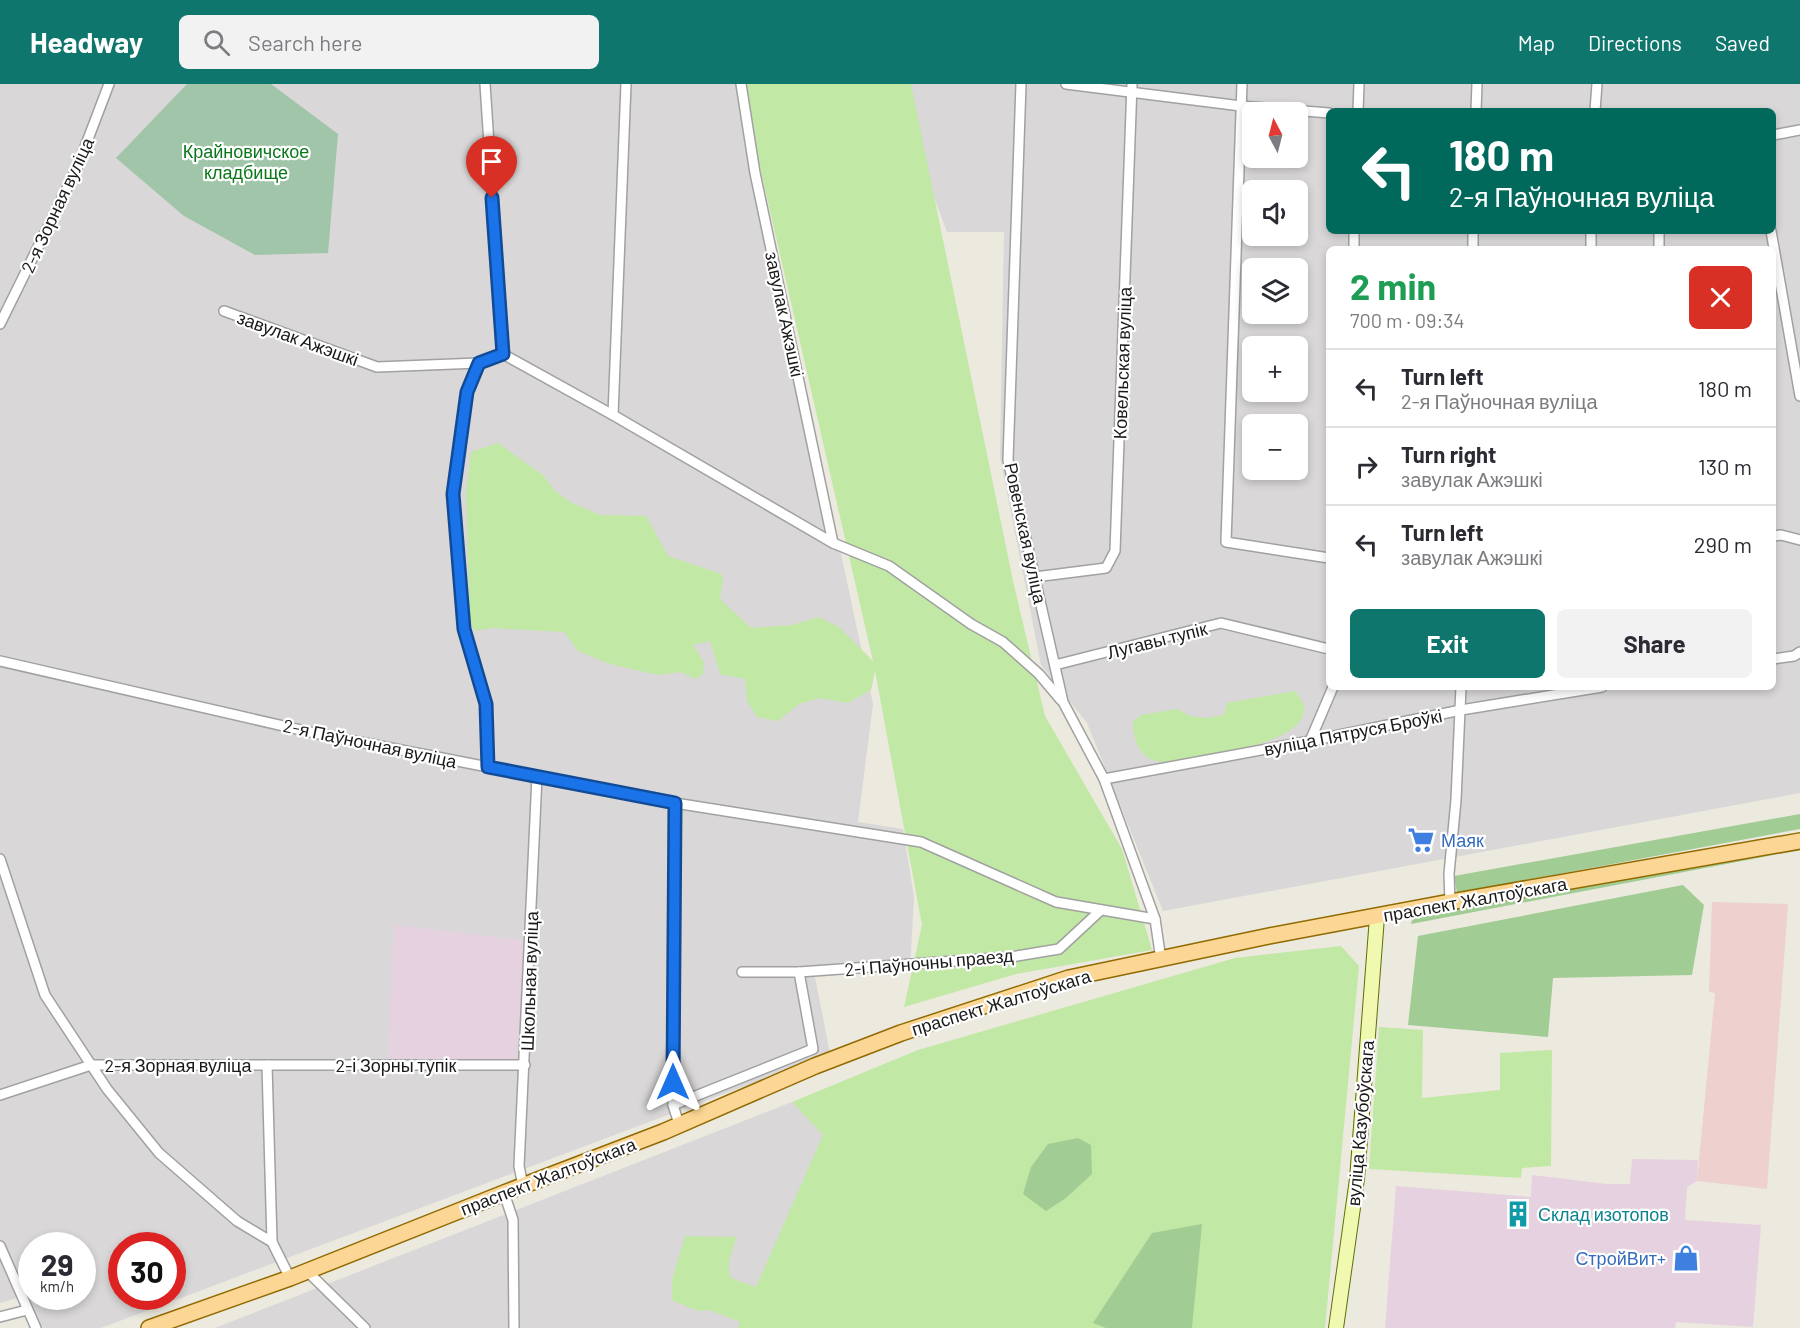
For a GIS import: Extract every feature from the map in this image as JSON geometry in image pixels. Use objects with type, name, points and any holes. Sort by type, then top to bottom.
[{"type":"main road","name":"праспект Жалтоўскага","points":[[149,1328],[308,1272],[679,1124],[814,1065],[921,1026],[1069,978],[1269,936],[1450,902],[1800,841]]},
{"type":"street","name":"2-я Зорная вуліца","points":[[0,324],[77,168],[109,84]]},
{"type":"street","points":[[485,84],[503,354],[833,543],[889,566],[971,624],[1003,642],[1039,674],[1063,702]]},
{"type":"street","points":[[613,415],[626,84]]},
{"type":"street","name":"завулак Ажэшкі","points":[[741,84],[756,172],[833,543]]},
{"type":"street","name":"Ровенская вуліца","points":[[1021,84],[1008,460],[1063,702],[1104,779],[1155,919],[1161,960]]},
{"type":"street","points":[[1066,84],[1132,88],[1241,106],[1326,113]]},
{"type":"street","points":[[1242,84],[1226,542],[1326,558]]},
{"type":"street","points":[[1358,108],[1359,84]]},
{"type":"street","points":[[1476,108],[1477,84]]},
{"type":"street","points":[[1595,108],[1597,84]]},
{"type":"street","name":"Ковельская вуліца","points":[[1035,577],[1106,568],[1115,551],[1132,88]]},
{"type":"street","points":[[1776,134],[1800,130]]},
{"type":"street","points":[[1776,255],[1800,396]]},
{"type":"street","name":"завулак Ажэшкі","points":[[224,311],[377,367],[479,363],[503,354]]},
{"type":"street","points":[[479,363],[467,392],[453,494],[464,629],[486,704],[488,767]]},
{"type":"street","points":[[1776,536],[1800,540]]},
{"type":"street","name":"Лугавы тупік","points":[[1055,665],[1221,623],[1326,648]]},
{"type":"street","points":[[1776,659],[1794,656],[1800,652]]},
{"type":"street","name":"2-я Паўночная вуліца","points":[[0,661],[314,733],[675,803],[921,842],[1056,902],[1155,919]]},
{"type":"street","points":[[1310,741],[1332,690]]},
{"type":"street","points":[[1450,902],[1449,874],[1456,800],[1461,690]]},
{"type":"street","name":"вуліца Пятруся Броўкі","points":[[1104,779],[1461,710],[1584,690]]},
{"type":"street","name":"Школьная вуліца","points":[[523,1186],[519,1166],[537,776]]},
{"type":"street","points":[[675,803],[673,1105],[679,1124]]},
{"type":"street","name":"2-я Зорная вуліца","points":[[0,859],[45,995],[107,1089],[159,1153],[237,1221],[272,1242]]},
{"type":"street","name":"2-і Паўночны праезд","points":[[742,972],[799,972],[1011,957],[1059,949],[1101,910]]},
{"type":"street","name":"вуліца Казубоўскага","points":[[1336,1328],[1357,1179],[1377,917]]},
{"type":"street","points":[[673,1105],[813,1049],[799,972]]},
{"type":"street","name":"2-я Зорная вуліца","points":[[91,1065],[267,1065],[272,1242],[290,1278]]},
{"type":"street","points":[[0,1095],[91,1065]]},
{"type":"street","name":"2-і Зорны тупік","points":[[267,1065],[525,1065]]},
{"type":"street","points":[[504,1193],[513,1220],[514,1328]]},
{"type":"street","points":[[0,1246],[18,1289]]},
{"type":"street","points":[[308,1272],[365,1328]]},
{"type":"street","points":[[0,1317],[27,1310],[36,1328]]},
{"type":"shaded area","points":[[0,84],[741,84],[873,704],[858,822],[903,829],[914,897],[910,968],[815,977],[830,1054],[186,1296],[186,1232],[108,1232],[108,1310],[149,1310],[101,1328],[43,1328],[35,1310],[96,1310],[96,1232],[18,1232],[18,1298],[0,1303]]},
{"type":"shaded area","points":[[892,84],[1800,84],[1800,793],[1163,911],[1087,723],[1041,665],[1000,457],[1004,232],[947,232]]},
{"type":"shaded area","points":[[1712,902],[1788,904],[1767,1189],[1697,1181],[1715,993],[1709,992]]},
{"type":"shaded area","points":[[394,925],[527,941],[515,1060],[388,1058]]},
{"type":"shaded area","points":[[792,1102],[824,1135],[738,1328],[215,1328]]},
{"type":"shaded area","points":[[1632,1159],[1698,1160],[1697,1181],[1687,1187],[1685,1220],[1761,1225],[1753,1327],[1676,1322],[1675,1328],[1385,1328],[1396,1186],[1531,1197],[1532,1175],[1607,1184],[1630,1184]]},
{"type":"green space","name":"Крайновичское кладбище","points":[[187,84],[271,84],[338,134],[328,253],[255,255],[184,216],[116,158]]},
{"type":"green space","points":[[741,84],[911,84],[1013,581],[1045,716],[1122,849],[1152,950],[1016,974],[904,1007],[922,925],[875,671],[871,690],[848,703],[820,698],[799,704],[778,721],[757,717],[747,701],[745,679],[720,674],[710,641],[693,645],[704,662],[703,674],[695,679],[681,672],[658,675],[610,664],[578,651],[564,632],[490,628],[475,631],[468,618],[466,492],[471,452],[498,443],[544,476],[553,489],[570,502],[600,515],[646,516],[668,556],[721,574],[723,578],[720,599],[751,628],[792,625],[819,617],[840,628],[873,661]]},
{"type":"green space","points":[[1295,691],[1304,708],[1300,721],[1291,730],[1263,742],[1187,760],[1160,762],[1148,758],[1135,739],[1133,722],[1141,715],[1177,709],[1190,716],[1206,718],[1224,715],[1227,703]]},
{"type":"green space","points":[[1800,814],[1800,829],[1457,893],[1454,876]]},
{"type":"green space","points":[[1800,845],[1800,850],[1411,924],[1413,917]]},
{"type":"green space","points":[[1683,885],[1704,905],[1692,975],[1553,978],[1548,1037],[1408,1025],[1418,936]]},
{"type":"green space","points":[[1341,946],[1359,966],[1325,1328],[738,1328],[740,1322],[709,1310],[692,1309],[672,1300],[672,1280],[685,1236],[737,1237],[731,1252],[729,1273],[731,1278],[756,1287],[823,1135],[792,1102],[918,1050],[1235,958]]},
{"type":"green space","points":[[1379,1027],[1423,1030],[1422,1098],[1500,1090],[1500,1053],[1552,1050],[1551,1166],[1522,1168],[1521,1178],[1369,1169]]},
{"type":"green space","points":[[1078,1138],[1091,1145],[1092,1174],[1066,1198],[1046,1211],[1023,1194],[1031,1167],[1048,1144]]},
{"type":"green space","points":[[1202,1224],[1192,1328],[1106,1328],[1093,1323],[1152,1233]]},
{"type":"place","name":"Маяк","points":[[1421,840]]},
{"type":"place","name":"Склад изотопов","points":[[1518,1214]]},
{"type":"place","name":"СтройВит+","points":[[1686,1258]]},
{"type":"route","points":[[492,198],[503,354],[479,363],[467,392],[453,494],[464,629],[486,704],[488,767],[675,803],[673,1082]]}]
